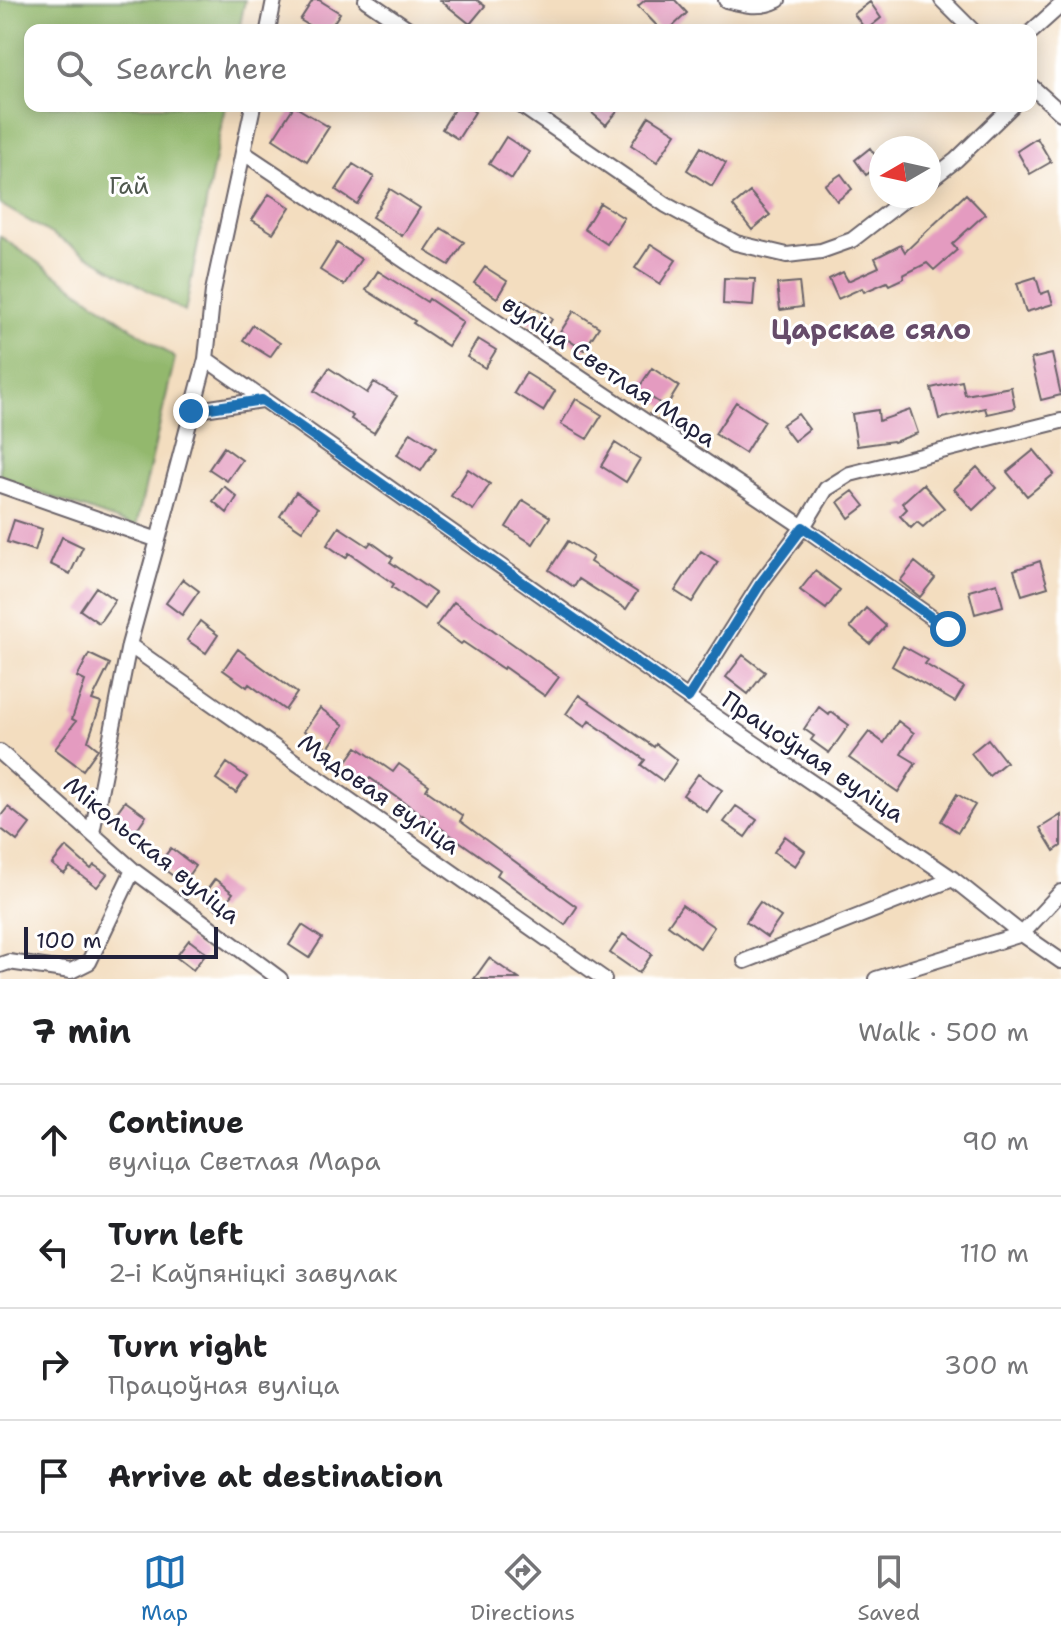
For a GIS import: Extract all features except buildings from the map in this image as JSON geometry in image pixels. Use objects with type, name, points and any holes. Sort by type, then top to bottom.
[{"type":"street","points":[[269,24],[274,0]]},
{"type":"street","points":[[366,0],[401,24]]},
{"type":"street","points":[[726,0],[750,7],[778,0]]},
{"type":"street","points":[[942,0],[966,24]]},
{"type":"street","points":[[1037,27],[1061,5]]},
{"type":"street","points":[[1037,92],[1061,113]]},
{"type":"street","points":[[92,833],[129,645],[206,359],[213,291],[252,112]]},
{"type":"street","points":[[531,112],[666,205],[736,243],[787,255],[821,251],[852,240],[893,208]]},
{"type":"street","points":[[941,172],[1006,112]]},
{"type":"street","name":"вуліца Светлая Мара","points":[[244,153],[803,527],[948,629]]},
{"type":"street","name":"Працоўная вуліца","points":[[206,359],[688,698],[953,879],[1061,961]]},
{"type":"street","points":[[191,411],[262,400]]},
{"type":"street","points":[[688,698],[760,584],[803,527],[826,489],[850,474],[1061,421]]},
{"type":"street","points":[[0,485],[158,540]]},
{"type":"street","name":"Мядовая вуліца","points":[[129,645],[604,979]]},
{"type":"street","name":"Мікольская вуліца","points":[[0,752],[133,870],[280,979]]},
{"type":"street","points":[[0,965],[9,962],[71,971],[89,962],[133,870]]},
{"type":"street","points":[[745,961],[953,879]]},
{"type":"street","points":[[876,979],[1022,934],[1061,892]]},
{"type":"green space","name":"Гай","points":[[0,0],[245,0],[240,24],[24,24],[24,112],[224,112],[185,312],[0,204]]},
{"type":"green space","points":[[0,236],[175,358],[136,527],[0,479]]},
{"type":"district","name":"Царскае сяло","points":[[871,329]]},
{"type":"route","points":[[191,411],[262,400],[688,698],[760,584],[803,527],[948,629]]}]
